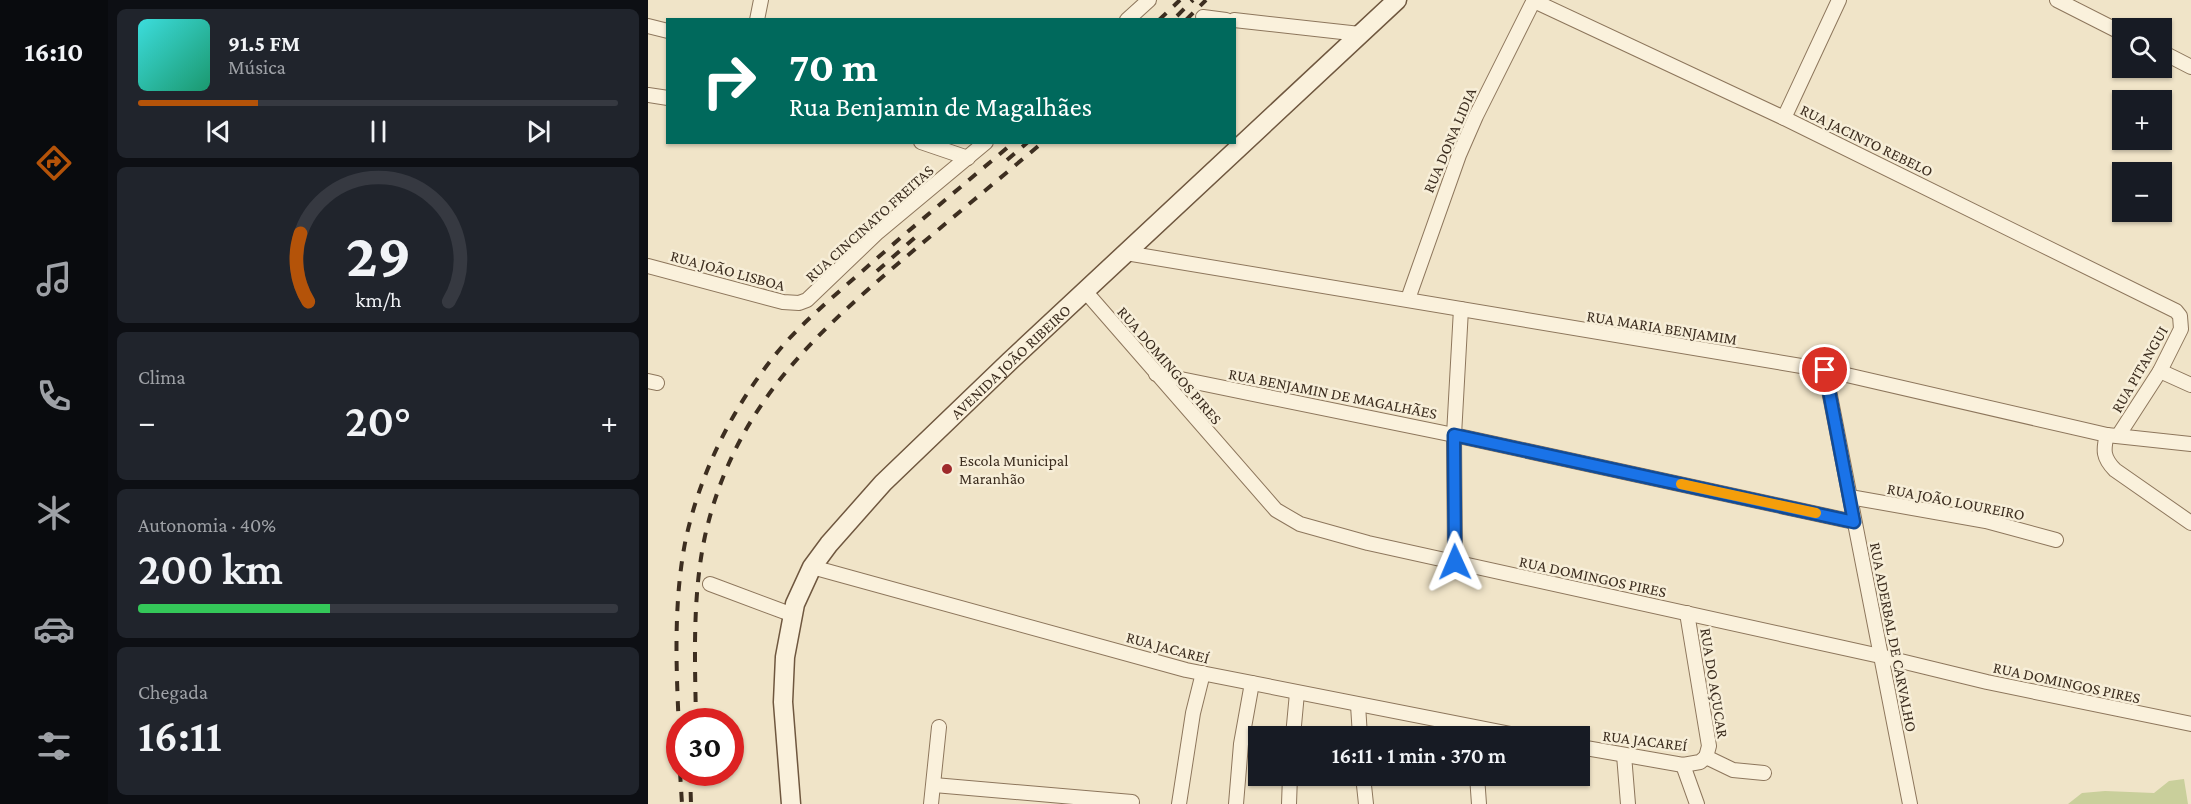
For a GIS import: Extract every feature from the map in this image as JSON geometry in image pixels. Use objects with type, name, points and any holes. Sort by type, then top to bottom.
[{"type":"main road","name":"AVENIDA JOÃO RIBEIRO","points":[[791,804],[783,702],[785,657],[795,604],[812,567],[851,518],[883,483],[1084,291],[1397,0]]},
{"type":"street","points":[[757,18],[761,0]]},
{"type":"street","points":[[1129,18],[1149,0]]},
{"type":"street","points":[[1784,118],[1839,0]]},
{"type":"street","points":[[2057,0],[2112,28]]},
{"type":"street","name":"RUA JACINTO REBELO","points":[[1534,1],[1784,118],[2170,307],[2180,316]]},
{"type":"street","name":"RUA DONA LIDIA","points":[[1408,299],[1459,154],[1534,1]]},
{"type":"street","points":[[1203,17],[1211,18]]},
{"type":"street","points":[[1236,20],[1360,34]]},
{"type":"street","points":[[648,26],[666,30]]},
{"type":"street","points":[[2172,57],[2191,67]]},
{"type":"street","points":[[648,95],[666,98]]},
{"type":"street","points":[[927,144],[968,159]]},
{"type":"street","name":"RUA CINCINATO FREITAS","points":[[800,303],[814,294],[879,232],[984,144]]},
{"type":"street","name":"RUA MARIA BENJAMIM","points":[[1126,253],[1825,370],[2113,435],[2191,444]]},
{"type":"street","name":"RUA JOÃO LISBOA","points":[[648,266],[783,302],[800,303]]},
{"type":"street","name":"RUA DOMINGOS PIRES","points":[[1084,291],[1276,510],[1300,524],[1368,543],[1880,656],[1987,682],[2191,724]]},
{"type":"street","points":[[1455,562],[1454,435],[1461,309]]},
{"type":"street","name":"RUA PITANGUI","points":[[2113,435],[2160,371],[2181,329],[2180,316]]},
{"type":"street","name":"RUA ADERBAL DE CARVALHO","points":[[1825,370],[1910,804]]},
{"type":"street","points":[[2160,371],[2191,386]]},
{"type":"street","name":"RUA BENJAMIN DE MAGALHÃES","points":[[1156,374],[1454,435],[1854,522]]},
{"type":"street","points":[[2113,435],[2103,448],[2108,463],[2191,524]]},
{"type":"street","name":"RUA JOÃO LOUREIRO","points":[[1850,497],[1986,520],[2056,540]]},
{"type":"street","name":"RUA JACAREÍ","points":[[812,567],[1203,673],[1448,726]]},
{"type":"street","points":[[710,584],[793,615]]},
{"type":"street","name":"RUA DO AÇUCAR","points":[[1687,614],[1709,746],[1706,757]]},
{"type":"street","points":[[1179,804],[1193,713],[1203,673]]},
{"type":"street","points":[[1236,804],[1241,744],[1252,683]]},
{"type":"street","points":[[1294,726],[1297,693]]},
{"type":"street","points":[[1358,705],[1359,726]]},
{"type":"street","points":[[932,804],[939,727]]},
{"type":"street","name":"RUA JACAREÍ","points":[[1590,749],[1683,765],[1700,762],[1706,757]]},
{"type":"street","points":[[1624,755],[1628,804]]},
{"type":"street","points":[[1706,757],[1733,770],[1764,773]]},
{"type":"street","points":[[1683,765],[1697,804]]},
{"type":"street","points":[[933,785],[1132,802]]},
{"type":"street","points":[[1289,804],[1290,786]]},
{"type":"street","points":[[1365,786],[1366,804]]},
{"type":"street","points":[[1478,786],[1479,804]]},
{"type":"green space","points":[[2184,779],[2188,804],[2068,804],[2082,793],[2105,791],[2154,793],[2169,781]]},
{"type":"railway","points":[[1161,18],[1180,0]]},
{"type":"railway","points":[[1177,16],[1193,0]]},
{"type":"railway","points":[[1188,18],[1206,0]]},
{"type":"railway","points":[[678,708],[678,595],[685,543],[700,489],[736,411],[768,364],[803,324],[1012,144]]},
{"type":"railway","points":[[1007,160],[1026,144]]},
{"type":"railway","points":[[696,708],[696,605],[705,536],[718,491],[735,450],[756,413],[781,378],[839,316],[1041,144]]},
{"type":"railway","points":[[877,271],[920,233]]},
{"type":"railway","points":[[681,786],[682,804]]},
{"type":"railway","points":[[690,786],[691,804]]},
{"type":"slow traffic","points":[[1681,484],[1816,513]]},
{"type":"place","name":"Escola Municipal Maranhão","points":[[947,469]]},
{"type":"route","points":[[1455,562],[1454,435],[1854,522],[1825,370]]}]
